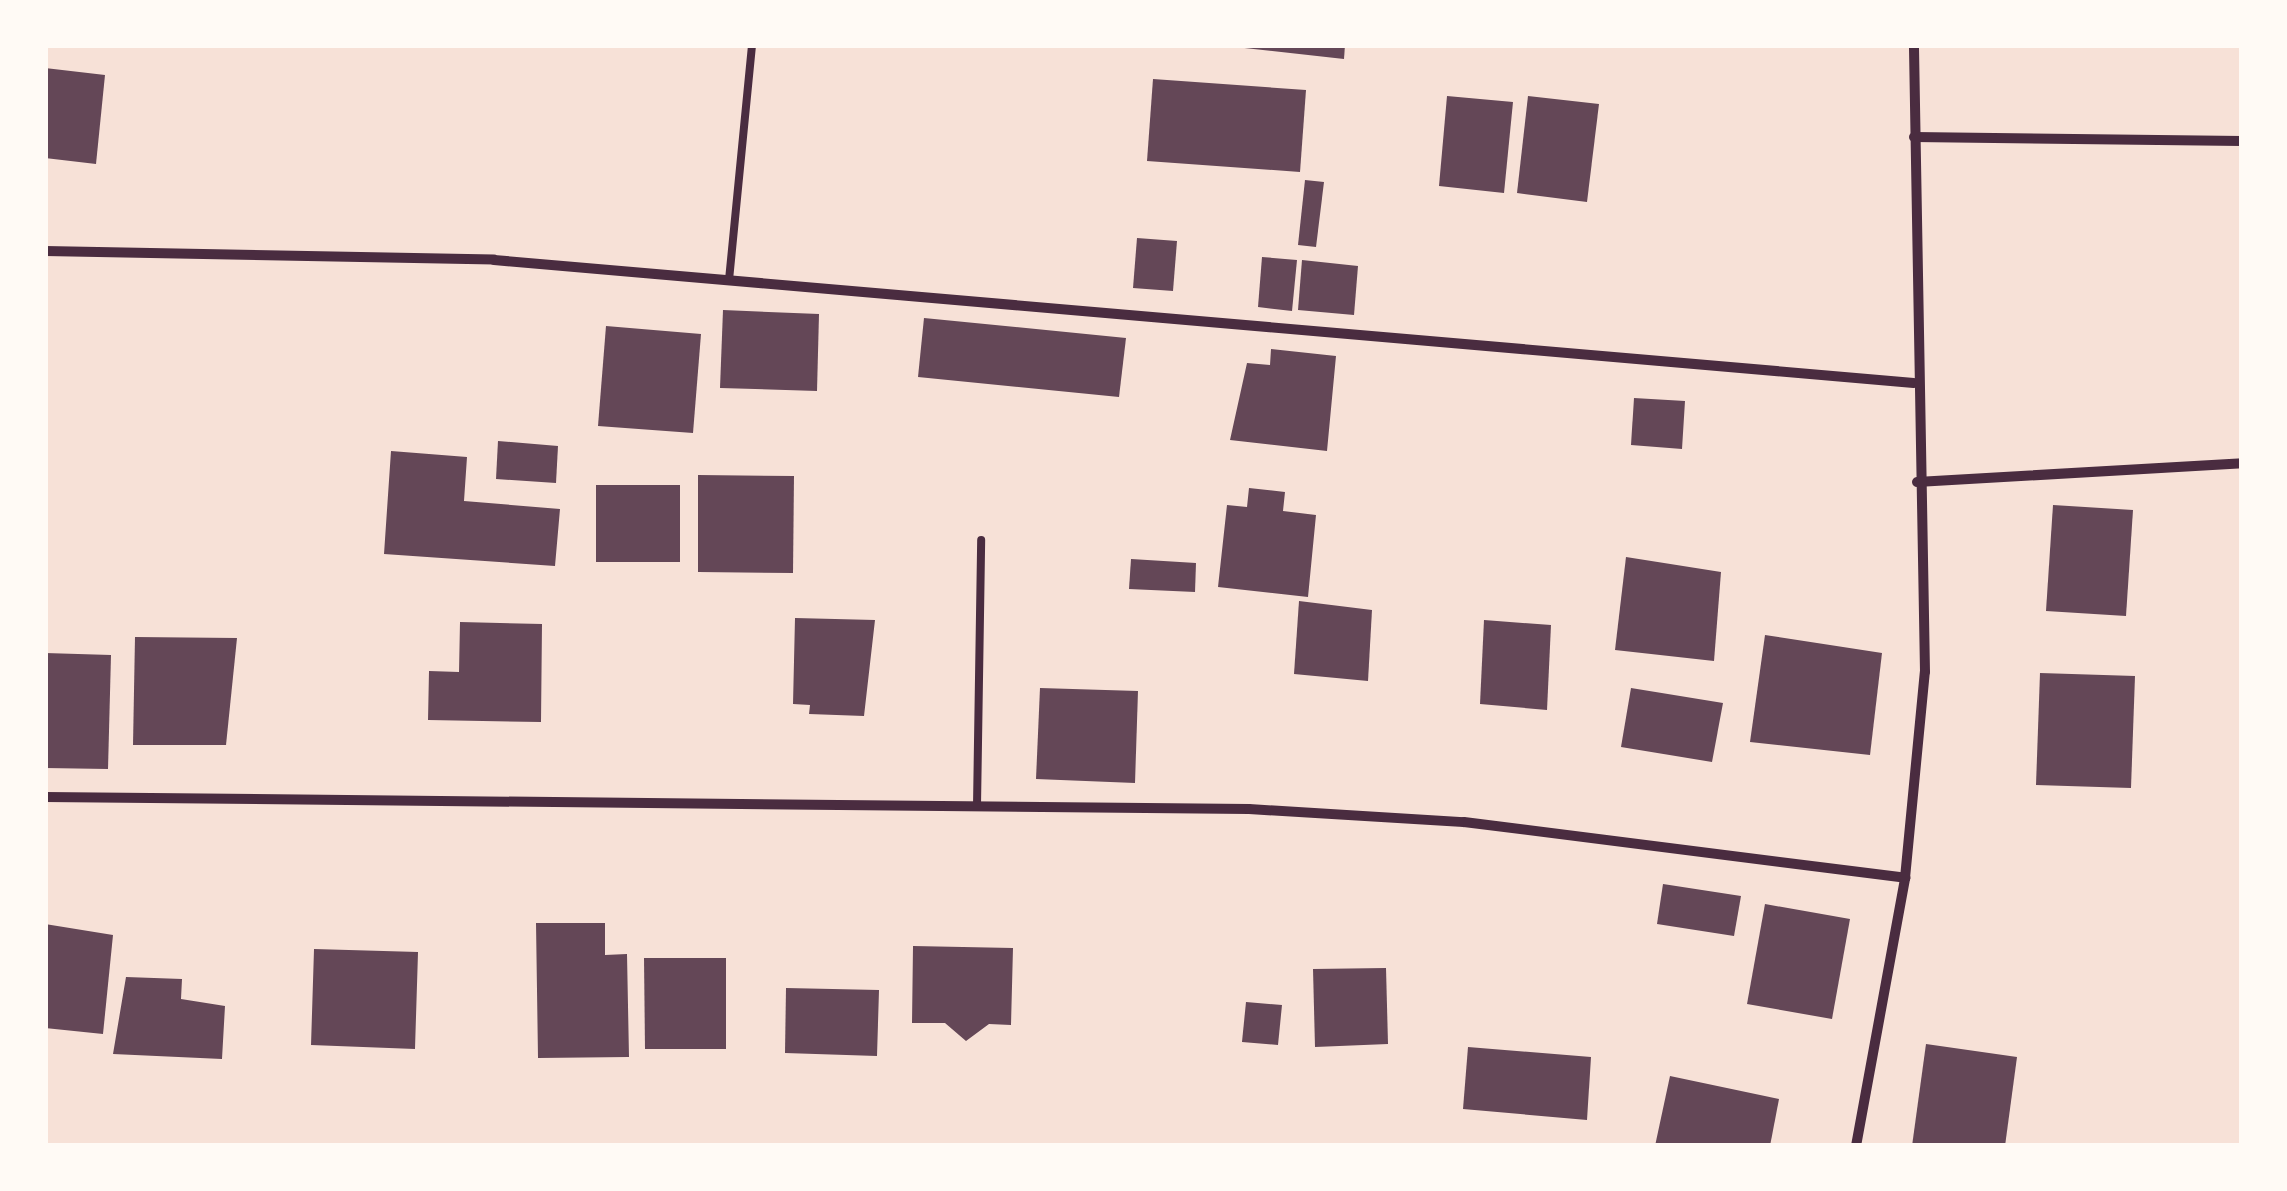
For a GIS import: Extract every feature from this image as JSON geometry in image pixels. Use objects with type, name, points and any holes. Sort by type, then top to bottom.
[{"type":"street","points":[[1856,1146],[1905,878],[1926,672],[1914,382],[1914,45]]},
{"type":"street","points":[[1914,136],[2242,140]]},
{"type":"street","points":[[45,251],[494,260],[1914,382]]},
{"type":"street","points":[[1916,482],[2242,463]]},
{"type":"street","points":[[45,797],[977,806],[1464,822],[1905,878]]},
{"type":"lane","points":[[729,280],[752,45]]},
{"type":"lane","points":[[977,806],[981,540]]},
{"type":"building","points":[[1217,45],[1345,45],[1344,59]]},
{"type":"building","points":[[45,68],[105,75],[96,164],[45,158]]},
{"type":"building","points":[[1153,79],[1306,90],[1300,172],[1147,161]]},
{"type":"building","points":[[1447,96],[1513,102],[1504,193],[1439,186]]},
{"type":"building","points":[[1528,96],[1599,104],[1587,202],[1517,193]]},
{"type":"building","points":[[1305,180],[1324,182],[1316,247],[1298,245]]},
{"type":"building","points":[[1137,238],[1177,241],[1173,291],[1133,288]]},
{"type":"building","points":[[1262,257],[1297,260],[1292,311],[1258,307]]},
{"type":"building","points":[[1302,260],[1358,266],[1354,315],[1298,310]]},
{"type":"building","points":[[723,310],[819,314],[817,391],[720,388]]},
{"type":"building","points":[[924,318],[1126,338],[1119,397],[918,377]]},
{"type":"building","points":[[606,326],[701,334],[693,433],[598,426]]},
{"type":"building","points":[[1271,349],[1336,356],[1327,451],[1230,440],[1247,363],[1270,365]]},
{"type":"building","points":[[1634,398],[1685,401],[1682,449],[1631,445]]},
{"type":"building","points":[[498,441],[558,446],[556,483],[496,479]]},
{"type":"building","points":[[391,451],[467,457],[464,501],[560,509],[555,566],[384,554]]},
{"type":"building","points":[[698,475],[794,476],[793,573],[698,572]]},
{"type":"building","points":[[596,485],[680,485],[680,562],[596,562]]},
{"type":"building","points":[[1249,488],[1285,492],[1283,511],[1316,515],[1308,597],[1218,587],[1227,505],[1247,507]]},
{"type":"building","points":[[2053,505],[2133,510],[2126,616],[2046,611]]},
{"type":"building","points":[[1626,557],[1721,572],[1714,661],[1615,650]]},
{"type":"building","points":[[1131,559],[1196,563],[1195,592],[1129,589]]},
{"type":"building","points":[[1299,601],[1372,610],[1368,681],[1294,674]]},
{"type":"building","points":[[795,618],[875,620],[864,716],[809,714],[810,705],[793,704]]},
{"type":"building","points":[[1484,620],[1551,625],[1547,710],[1480,704]]},
{"type":"building","points":[[460,622],[542,624],[541,722],[428,720],[429,671],[459,672]]},
{"type":"building","points":[[1765,635],[1882,653],[1870,755],[1750,742]]},
{"type":"building","points":[[135,637],[237,638],[226,745],[133,745]]},
{"type":"building","points":[[45,653],[111,655],[108,769],[45,768]]},
{"type":"building","points":[[2040,673],[2135,676],[2131,788],[2036,785]]},
{"type":"building","points":[[1040,688],[1138,691],[1135,783],[1036,779]]},
{"type":"building","points":[[1631,688],[1723,703],[1712,762],[1621,747]]},
{"type":"building","points":[[1663,884],[1741,896],[1734,936],[1657,924]]},
{"type":"building","points":[[1765,904],[1850,919],[1832,1019],[1747,1004]]},
{"type":"building","points":[[536,923],[605,923],[605,955],[627,954],[629,1057],[538,1058]]},
{"type":"building","points":[[45,924],[113,935],[103,1034],[45,1028]]},
{"type":"building","points":[[913,946],[1013,948],[1011,1025],[989,1024],[966,1041],[945,1023],[912,1023]]},
{"type":"building","points":[[314,949],[418,952],[415,1049],[311,1045]]},
{"type":"building","points":[[644,958],[726,958],[726,1049],[645,1049]]},
{"type":"building","points":[[1386,968],[1388,1044],[1315,1047],[1313,969]]},
{"type":"building","points":[[126,977],[182,979],[181,999],[225,1006],[222,1059],[113,1054]]},
{"type":"building","points":[[786,988],[879,990],[877,1056],[785,1053]]},
{"type":"building","points":[[1246,1002],[1282,1005],[1278,1045],[1242,1042]]},
{"type":"building","points":[[1926,1044],[2017,1057],[2005,1146],[1912,1146]]},
{"type":"building","points":[[1468,1047],[1591,1057],[1587,1120],[1463,1109]]},
{"type":"building","points":[[1670,1076],[1779,1099],[1770,1146],[1655,1146]]}]
